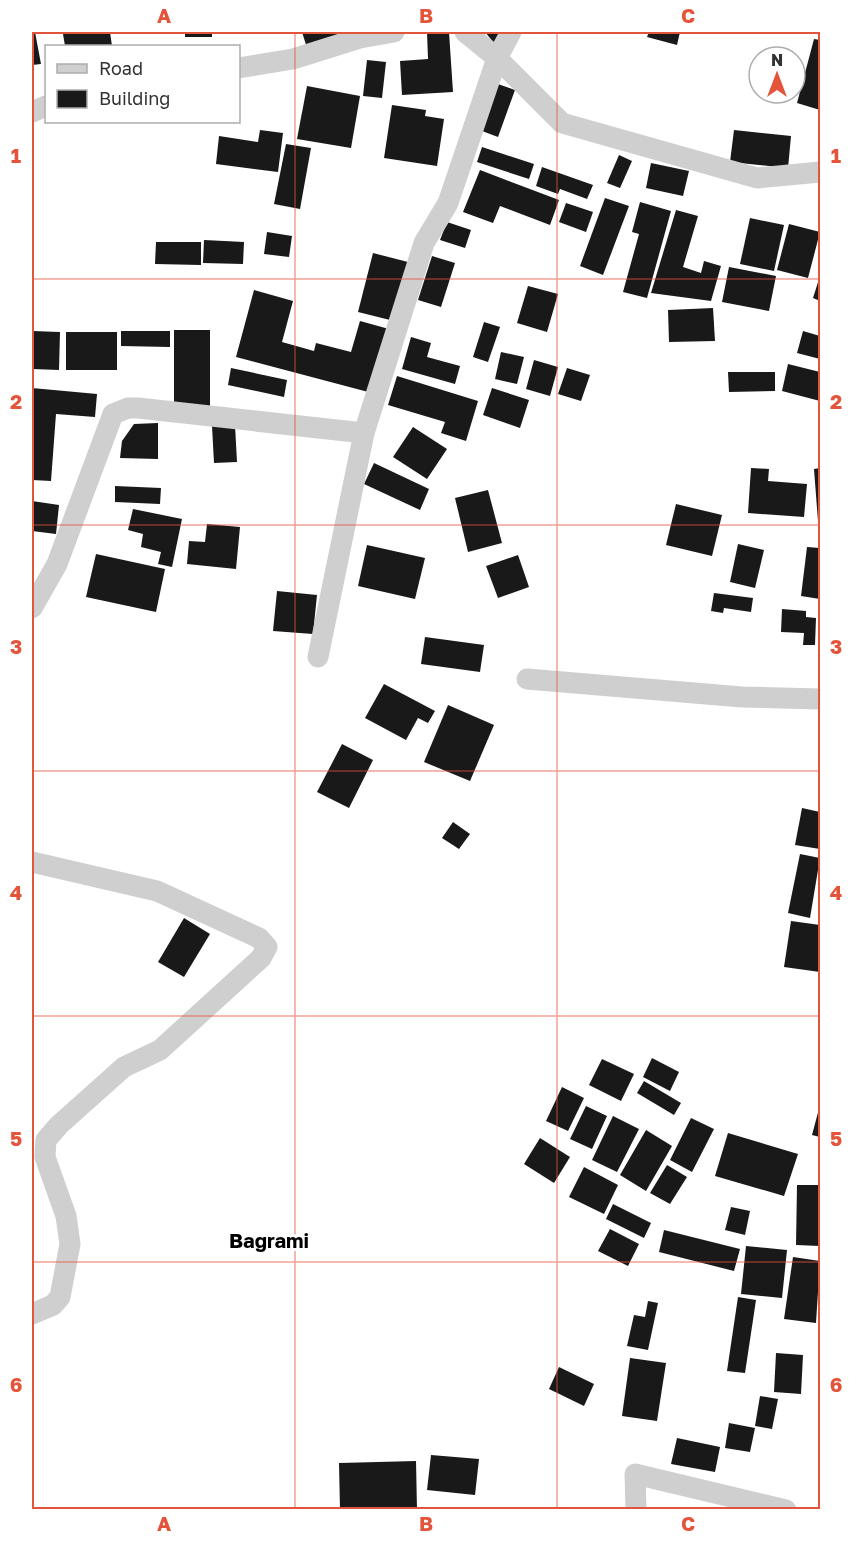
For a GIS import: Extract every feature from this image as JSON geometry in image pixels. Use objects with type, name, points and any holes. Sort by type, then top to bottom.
[{"type":"street","points":[[240,68],[292,59],[360,38],[394,32]]},
{"type":"street","points":[[465,32],[497,58],[562,123],[757,178],[820,172]]},
{"type":"street","points":[[318,657],[364,433],[424,243],[448,203],[497,58],[511,32]]},
{"type":"street","points":[[32,608],[57,564],[113,414],[128,408],[138,408],[364,433]]},
{"type":"street","points":[[527,679],[742,697],[820,699]]},
{"type":"street","points":[[32,862],[158,891],[259,938],[267,947],[261,958],[160,1050],[124,1067],[59,1125],[46,1140],[45,1157],[66,1216],[70,1244],[60,1297],[52,1305],[32,1314]]},
{"type":"street","points":[[636,1509],[635,1474],[786,1509]]},
{"type":"building","points":[[32,32],[35,32],[41,64],[32,65]]},
{"type":"building","points":[[110,32],[112,45],[65,45],[63,34]]},
{"type":"building","points":[[185,32],[212,32],[212,37],[185,37]]},
{"type":"building","points":[[302,32],[349,32],[307,48]]},
{"type":"building","points":[[427,32],[449,32],[453,92],[402,95],[400,61],[428,59]]},
{"type":"building","points":[[485,32],[501,32],[494,43]]},
{"type":"building","points":[[649,32],[680,32],[677,45],[647,37]]},
{"type":"building","points":[[814,39],[820,40],[820,110],[804,105],[807,105],[807,65]]},
{"type":"building","points":[[367,60],[386,62],[382,98],[363,96]]},
{"type":"building","points":[[498,84],[515,90],[498,137],[482,131]]},
{"type":"building","points":[[307,86],[360,96],[351,148],[297,139]]},
{"type":"building","points":[[392,105],[426,110],[425,116],[444,119],[437,166],[384,158]]},
{"type":"building","points":[[260,130],[283,133],[278,172],[216,164],[219,136],[258,142]]},
{"type":"building","points":[[734,130],[791,136],[788,168],[730,162]]},
{"type":"building","points":[[286,144],[311,148],[300,209],[274,204]]},
{"type":"building","points":[[482,147],[534,164],[529,179],[477,162]]},
{"type":"building","points":[[619,155],[632,161],[620,188],[607,183]]},
{"type":"building","points":[[651,163],[689,171],[683,196],[646,188]]},
{"type":"building","points":[[542,167],[593,185],[587,199],[560,189],[558,194],[536,186]]},
{"type":"building","points":[[480,170],[559,200],[550,225],[500,206],[493,223],[463,212]]},
{"type":"building","points":[[605,198],[629,206],[603,275],[580,266]]},
{"type":"building","points":[[640,202],[671,211],[647,298],[623,292],[639,234],[632,232]]},
{"type":"building","points":[[566,203],[593,212],[586,232],[559,222]]},
{"type":"building","points":[[676,210],[698,216],[683,267],[701,273],[704,261],[721,266],[711,301],[651,293]]},
{"type":"building","points":[[750,218],[784,225],[774,271],[740,264]]},
{"type":"building","points":[[447,222],[471,230],[465,248],[440,240]]},
{"type":"building","points":[[789,224],[820,232],[808,278],[777,270]]},
{"type":"building","points":[[267,232],[292,236],[289,257],[264,254]]},
{"type":"building","points":[[204,240],[244,242],[243,264],[203,263]]},
{"type":"building","points":[[156,242],[201,242],[201,265],[155,264]]},
{"type":"building","points":[[373,253],[408,262],[394,321],[358,312]]},
{"type":"building","points":[[432,256],[455,263],[441,307],[418,300]]},
{"type":"building","points":[[729,267],[776,276],[769,311],[722,302]]},
{"type":"building","points":[[820,276],[820,301],[813,298]]},
{"type":"building","points":[[528,286],[558,294],[547,332],[517,323]]},
{"type":"building","points":[[254,290],[293,301],[282,342],[314,351],[316,343],[351,352],[360,321],[389,329],[372,393],[236,357]]},
{"type":"building","points":[[713,308],[715,341],[669,342],[668,310]]},
{"type":"building","points":[[484,322],[500,327],[488,362],[473,357]]},
{"type":"building","points":[[174,330],[210,330],[210,408],[174,408]]},
{"type":"building","points":[[32,331],[60,332],[59,370],[32,369]]},
{"type":"building","points":[[121,331],[170,331],[170,347],[121,346]]},
{"type":"building","points":[[803,331],[820,336],[820,359],[797,353]]},
{"type":"building","points":[[66,332],[117,332],[117,370],[66,370]]},
{"type":"building","points":[[411,337],[431,343],[427,357],[460,366],[455,384],[402,369]]},
{"type":"building","points":[[501,352],[524,357],[517,384],[495,379]]},
{"type":"building","points":[[534,360],[558,367],[550,396],[526,389]]},
{"type":"building","points":[[788,364],[820,372],[820,401],[782,391]]},
{"type":"building","points":[[231,368],[287,380],[284,397],[228,385]]},
{"type":"building","points":[[567,368],[590,375],[581,401],[558,394]]},
{"type":"building","points":[[728,372],[775,372],[775,391],[729,392]]},
{"type":"building","points":[[397,376],[478,401],[466,441],[441,433],[445,422],[388,405]]},
{"type":"building","points":[[32,388],[97,394],[95,417],[56,414],[51,481],[32,480]]},
{"type":"building","points":[[492,388],[529,400],[520,428],[483,415]]},
{"type":"building","points":[[158,423],[158,459],[120,458],[122,441],[134,424]]},
{"type":"building","points":[[235,425],[237,462],[214,463],[212,426]]},
{"type":"building","points":[[413,427],[447,449],[427,479],[393,457]]},
{"type":"building","points":[[374,463],[429,489],[420,510],[364,484]]},
{"type":"building","points":[[751,468],[769,469],[768,481],[807,484],[804,517],[748,513]]},
{"type":"building","points":[[820,468],[820,534],[819,534],[814,469]]},
{"type":"building","points":[[115,486],[161,488],[160,504],[115,502]]},
{"type":"building","points":[[488,490],[502,543],[468,552],[455,498]]},
{"type":"building","points":[[32,501],[59,505],[56,534],[32,531]]},
{"type":"building","points":[[676,504],[722,515],[712,556],[666,545]]},
{"type":"building","points":[[133,509],[182,519],[172,567],[158,564],[161,552],[141,547],[143,534],[128,530]]},
{"type":"building","points":[[207,524],[240,527],[236,569],[187,564],[189,541],[205,542]]},
{"type":"building","points":[[738,544],[764,550],[755,588],[730,582]]},
{"type":"building","points":[[367,545],[425,558],[415,599],[358,586]]},
{"type":"building","points":[[807,547],[820,548],[820,599],[801,596]]},
{"type":"building","points":[[96,554],[165,569],[156,612],[86,597]]},
{"type":"building","points":[[518,555],[529,587],[498,598],[486,566]]},
{"type":"building","points":[[277,591],[317,595],[313,634],[273,631]]},
{"type":"building","points":[[714,593],[753,598],[751,612],[724,608],[723,613],[711,611]]},
{"type":"building","points":[[782,609],[806,611],[806,617],[816,618],[815,645],[803,645],[804,633],[781,632]]},
{"type":"building","points":[[425,637],[484,645],[480,672],[421,664]]},
{"type":"building","points":[[384,684],[435,711],[428,723],[418,718],[406,740],[365,718]]},
{"type":"building","points":[[448,705],[494,725],[470,781],[424,762]]},
{"type":"building","points":[[342,744],[373,760],[349,808],[317,792]]},
{"type":"building","points":[[802,808],[820,812],[820,849],[795,845]]},
{"type":"building","points":[[453,822],[470,834],[459,849],[442,838]]},
{"type":"building","points":[[800,854],[820,858],[810,918],[788,913]]},
{"type":"building","points":[[184,918],[210,934],[184,977],[158,962]]},
{"type":"building","points":[[791,921],[820,925],[820,972],[784,967]]},
{"type":"building","points":[[652,1058],[679,1072],[670,1091],[643,1077]]},
{"type":"building","points":[[602,1059],[634,1074],[621,1101],[589,1085]]},
{"type":"building","points":[[644,1081],[681,1103],[674,1115],[637,1093]]},
{"type":"building","points":[[562,1087],[584,1098],[568,1131],[546,1121]]},
{"type":"building","points":[[820,1105],[820,1137],[812,1135]]},
{"type":"building","points":[[586,1106],[607,1116],[592,1149],[570,1139]]},
{"type":"building","points":[[613,1116],[639,1129],[617,1172],[592,1160]]},
{"type":"building","points":[[691,1118],[714,1129],[692,1172],[670,1160]]},
{"type":"building","points":[[646,1130],[672,1146],[646,1191],[620,1175]]},
{"type":"building","points":[[728,1133],[798,1154],[784,1196],[715,1176]]},
{"type":"building","points":[[540,1138],[570,1157],[554,1183],[524,1164]]},
{"type":"building","points":[[667,1165],[687,1177],[670,1204],[650,1193]]},
{"type":"building","points":[[584,1167],[618,1185],[604,1214],[569,1197]]},
{"type":"building","points":[[797,1185],[820,1185],[820,1246],[796,1245]]},
{"type":"building","points":[[613,1204],[651,1223],[644,1238],[606,1219]]},
{"type":"building","points":[[731,1207],[750,1211],[745,1235],[725,1230]]},
{"type":"building","points":[[610,1229],[639,1244],[628,1266],[598,1251]]},
{"type":"building","points":[[664,1230],[740,1249],[734,1271],[659,1252]]},
{"type":"building","points":[[746,1246],[787,1250],[782,1298],[741,1294]]},
{"type":"building","points":[[793,1257],[820,1261],[816,1323],[784,1319]]},
{"type":"building","points":[[738,1297],[756,1300],[745,1373],[727,1371]]},
{"type":"building","points":[[648,1301],[658,1303],[648,1350],[627,1346],[634,1315],[645,1317]]},
{"type":"building","points":[[776,1353],[803,1355],[801,1394],[774,1392]]},
{"type":"building","points":[[630,1358],[666,1363],[657,1421],[622,1416]]},
{"type":"building","points":[[559,1367],[594,1384],[584,1406],[549,1389]]},
{"type":"building","points":[[760,1396],[778,1399],[772,1429],[755,1426]]},
{"type":"building","points":[[729,1423],[755,1428],[750,1452],[725,1448]]},
{"type":"building","points":[[677,1438],[720,1447],[715,1472],[671,1464]]},
{"type":"building","points":[[431,1455],[479,1459],[475,1495],[427,1490]]},
{"type":"building","points":[[416,1461],[417,1510],[340,1510],[339,1463]]},
{"type":"district","name":"Bagrami","points":[[269,1240]]}]
